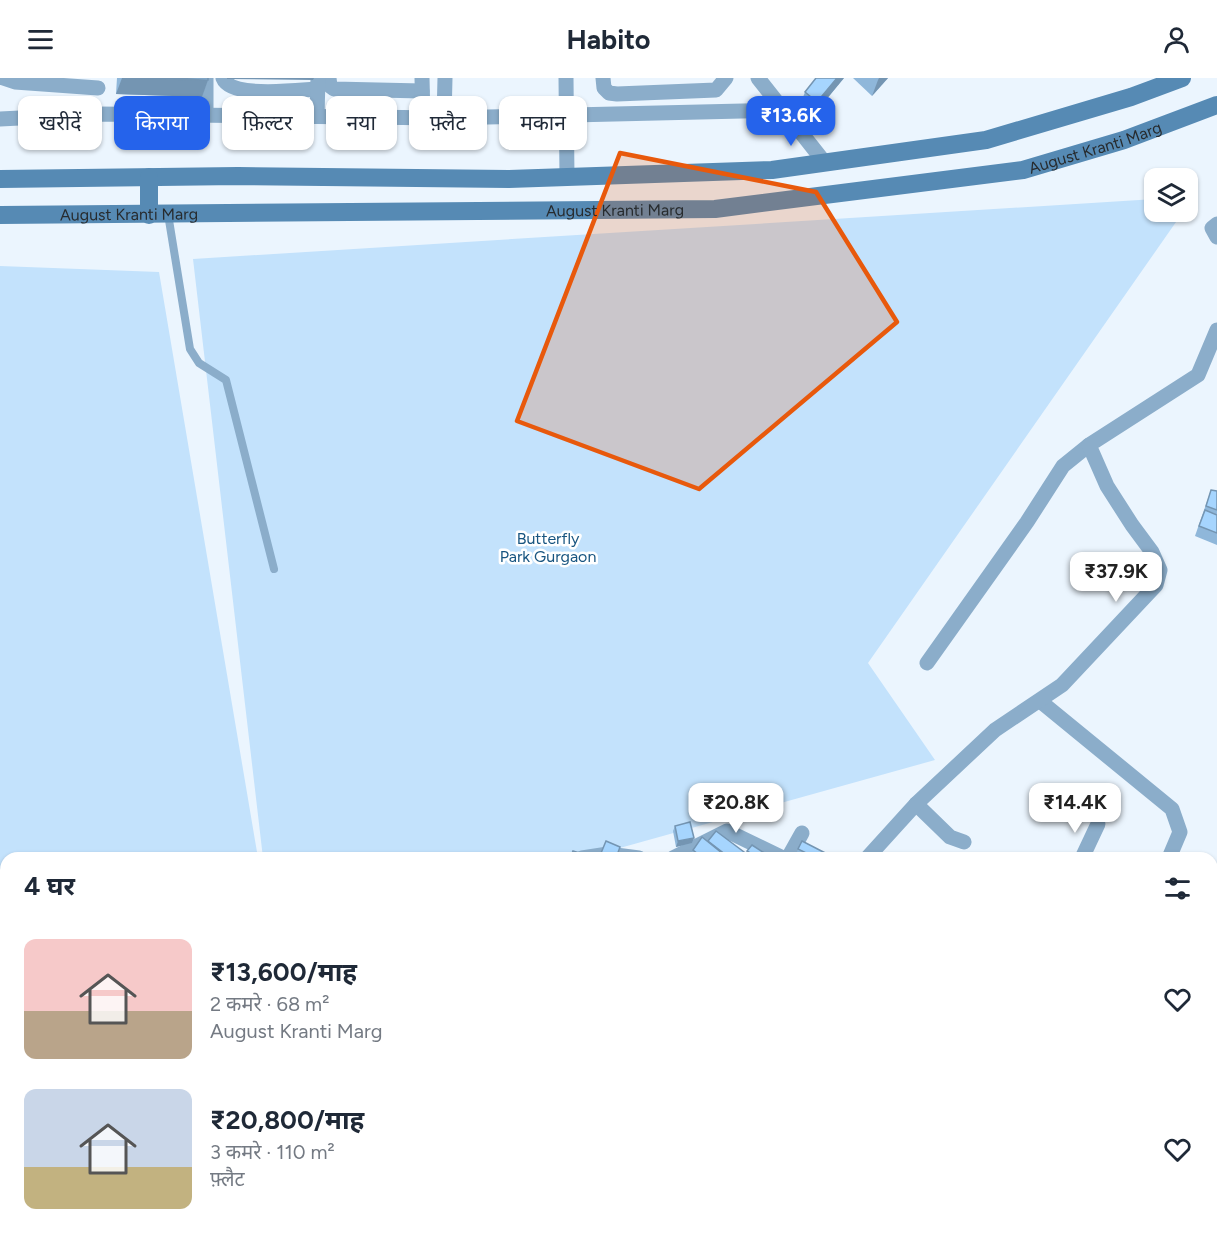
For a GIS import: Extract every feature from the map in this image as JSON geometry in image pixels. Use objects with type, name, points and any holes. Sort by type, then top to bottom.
[{"type":"main road","name":"August Kranti Marg","points":[[0,179],[567,177],[772,170],[986,140],[1131,97],[1182,78]]},
{"type":"main road","name":"August Kranti Marg","points":[[0,215],[715,209],[1023,170],[1124,140],[1217,105]]},
{"type":"main road","points":[[149,177],[149,215]]},
{"type":"street","points":[[3,78],[15,82],[98,83]]},
{"type":"street","points":[[206,78],[206,96]]},
{"type":"street","points":[[223,78],[235,89],[252,92],[318,83],[317,116]]},
{"type":"street","points":[[329,78],[330,86],[334,89],[422,84]]},
{"type":"street","points":[[445,78],[445,96]]},
{"type":"street","points":[[566,78],[566,96]]},
{"type":"street","points":[[603,78],[603,87],[609,93],[617,94],[716,90],[726,78]]},
{"type":"street","points":[[758,78],[825,163]]},
{"type":"street","points":[[587,115],[784,110]]},
{"type":"street","points":[[210,115],[409,118]]},
{"type":"street","points":[[0,119],[18,118]]},
{"type":"street","points":[[566,150],[567,177]]},
{"type":"street","points":[[1217,224],[1212,228],[1217,237]]},
{"type":"street","points":[[927,663],[1027,522],[1063,466],[1089,445],[1198,375],[1217,330]]},
{"type":"street","points":[[872,852],[916,804],[995,730],[1062,685],[1156,585],[1160,570],[1152,552],[1107,486],[1089,445]]},
{"type":"street","points":[[1040,701],[1172,809],[1180,832],[1172,852]]},
{"type":"street","points":[[916,804],[950,837],[964,842]]},
{"type":"street","points":[[1085,852],[1098,824]]},
{"type":"street","points":[[686,852],[712,837],[733,832],[771,852]]},
{"type":"street","points":[[791,852],[802,833]]},
{"type":"street","points":[[712,837],[727,848]]},
{"type":"street","points":[[695,848],[700,852]]},
{"type":"lane","points":[[168,214],[190,349],[199,363],[226,380],[274,569]]},
{"type":"highlighted area","points":[[620,153],[816,192],[897,322],[699,489],[517,421]]},
{"type":"green space","name":"Butterfly Park Gurgaon","points":[[1144,200],[1144,222],[1176,222],[868,663],[935,760],[605,852],[262,852],[193,259]]},
{"type":"green space","points":[[0,266],[159,272],[257,852],[0,852]]},
{"type":"building","points":[[122,78],[208,78],[208,80]]},
{"type":"building","points":[[816,78],[837,78],[817,102],[805,92]]},
{"type":"building","points":[[1211,490],[1217,491],[1217,510],[1206,506]]},
{"type":"building","points":[[1205,510],[1217,515],[1217,533],[1199,526]]},
{"type":"building","points":[[690,822],[694,838],[678,841],[675,826]]},
{"type":"building","points":[[716,831],[744,852],[722,852],[708,841]]},
{"type":"building","points":[[702,837],[721,852],[696,852],[693,850]]},
{"type":"building","points":[[606,841],[620,847],[618,852],[601,852]]},
{"type":"building","points":[[802,841],[823,852],[804,852],[798,849]]},
{"type":"building","points":[[752,845],[763,852],[749,852],[747,851]]}]
